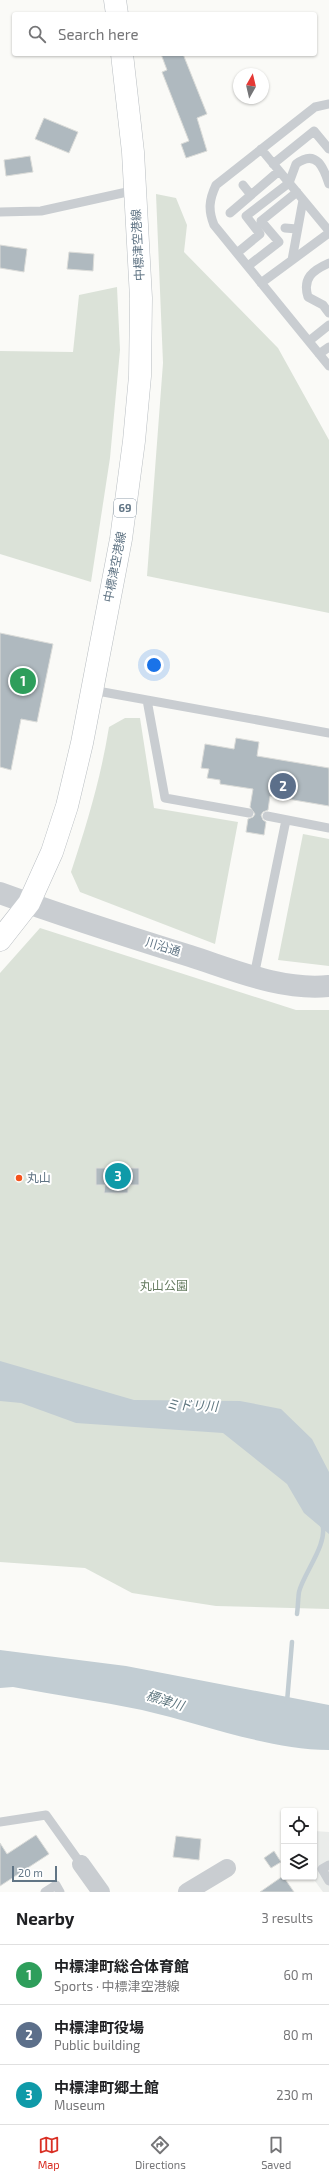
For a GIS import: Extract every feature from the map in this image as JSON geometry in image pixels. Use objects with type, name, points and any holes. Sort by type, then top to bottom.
[{"type":"main road","points":[[116,0],[117,12]]},
{"type":"main road","name":"中標津空港線","points":[[0,940],[29,904],[52,852],[67,806],[92,690],[121,539],[134,441],[140,376],[141,298],[136,190],[122,56]]},
{"type":"street","name":"川沿通","points":[[0,893],[29,904],[254,976],[290,985],[329,986]]},
{"type":"street","points":[[81,1864],[101,1892]]},
{"type":"street","points":[[187,1892],[227,1868]]},
{"type":"lane","points":[[329,104],[315,107],[216,185],[209,203],[210,214],[214,225],[329,366]]},
{"type":"lane","points":[[230,213],[251,195],[276,167],[314,131],[329,149]]},
{"type":"lane","points":[[261,149],[329,232],[261,283]]},
{"type":"lane","points":[[237,253],[260,234],[246,216],[289,183],[296,164],[310,160],[323,165],[329,184]]},
{"type":"lane","points":[[243,185],[251,195]]},
{"type":"lane","points":[[0,212],[42,211],[136,190]]},
{"type":"lane","points":[[248,266],[279,242],[262,221],[300,196]]},
{"type":"lane","points":[[292,260],[300,196]]},
{"type":"lane","points":[[285,228],[297,229]]},
{"type":"lane","points":[[329,263],[315,270],[309,275],[306,291],[308,297],[323,305],[329,313]]},
{"type":"lane","points":[[309,341],[329,325]]},
{"type":"lane","points":[[319,354],[329,347]]},
{"type":"lane","points":[[92,690],[329,733]]},
{"type":"lane","points":[[147,700],[165,798],[249,813]]},
{"type":"lane","points":[[267,816],[329,828]]},
{"type":"lane","points":[[254,976],[286,820]]},
{"type":"lane","points":[[0,1822],[46,1815],[81,1864]]},
{"type":"lane","points":[[329,1865],[322,1869],[329,1881]]},
{"type":"lane","points":[[45,1892],[56,1885],[60,1892]]},
{"type":"shaded area","points":[[317,1831],[329,1832],[329,1892],[323,1892],[314,1880],[317,1880]]},
{"type":"green space","points":[[156,194],[176,198],[187,225],[184,252],[278,348],[329,440],[329,613],[147,576],[163,363]]},
{"type":"green space","points":[[117,287],[120,350],[110,458],[91,582],[0,554],[0,351],[73,352],[79,295]]},
{"type":"green space","points":[[125,718],[140,718],[154,808],[238,822],[215,944],[80,892],[71,872],[93,800],[109,727]]},
{"type":"green space","points":[[303,834],[329,839],[329,966],[278,960]]},
{"type":"green space","name":"丸山公園","points":[[40,928],[296,1010],[329,1010],[329,1609],[216,1606],[132,1593],[85,1568],[0,1562],[0,973]]},
{"type":"water","name":"ミドリ川","points":[[0,1361],[134,1400],[240,1401],[281,1409],[312,1439],[329,1472],[329,1534],[304,1513],[287,1484],[223,1433],[76,1423],[21,1403],[0,1401]]},
{"type":"water","name":"標津川","points":[[0,1650],[126,1666],[329,1705],[329,1750],[305,1749],[258,1741],[142,1710],[13,1687],[0,1688]]},
{"type":"building","points":[[162,56],[184,56],[207,114],[197,118],[207,151],[186,158],[181,144],[189,141],[162,72],[167,70]]},
{"type":"building","points":[[44,118],[78,132],[69,153],[35,139]]},
{"type":"building","points":[[30,156],[33,172],[6,176],[4,160]]},
{"type":"building","points":[[0,245],[27,249],[24,272],[0,268]]},
{"type":"building","points":[[69,252],[94,254],[93,271],[67,269]]},
{"type":"building","points":[[0,633],[53,644],[37,722],[21,719],[11,770],[0,767]]},
{"type":"building","points":[[236,738],[259,742],[257,756],[329,768],[329,806],[270,796],[268,810],[263,812],[261,815],[263,820],[266,822],[264,835],[246,832],[248,819],[253,817],[255,814],[250,807],[253,789],[220,784],[220,780],[207,778],[209,769],[201,768],[205,744],[234,749]]},
{"type":"building","points":[[96,1168],[139,1168],[139,1185],[128,1185],[128,1193],[104,1193],[105,1185],[96,1185]]},
{"type":"building","points":[[36,1835],[49,1854],[0,1886],[0,1843],[7,1854]]},
{"type":"building","points":[[176,1836],[201,1839],[199,1860],[173,1857]]},
{"type":"building","points":[[274,1851],[281,1862],[271,1868],[264,1858]]},
{"type":"building","points":[[281,1877],[281,1880],[286,1880],[294,1892],[260,1892]]},
{"type":"waterway","points":[[297,1614],[301,1585],[315,1558],[322,1540],[322,1524]]},
{"type":"waterway","points":[[287,1702],[292,1642]]},
{"type":"place","name":"中標津町総合体育館","points":[[23,681]]},
{"type":"place","name":"中標津町役場","points":[[283,786]]},
{"type":"place","name":"中標津町郷土館","points":[[118,1176]]},
{"type":"place","name":"丸山","points":[[19,1178]]}]
